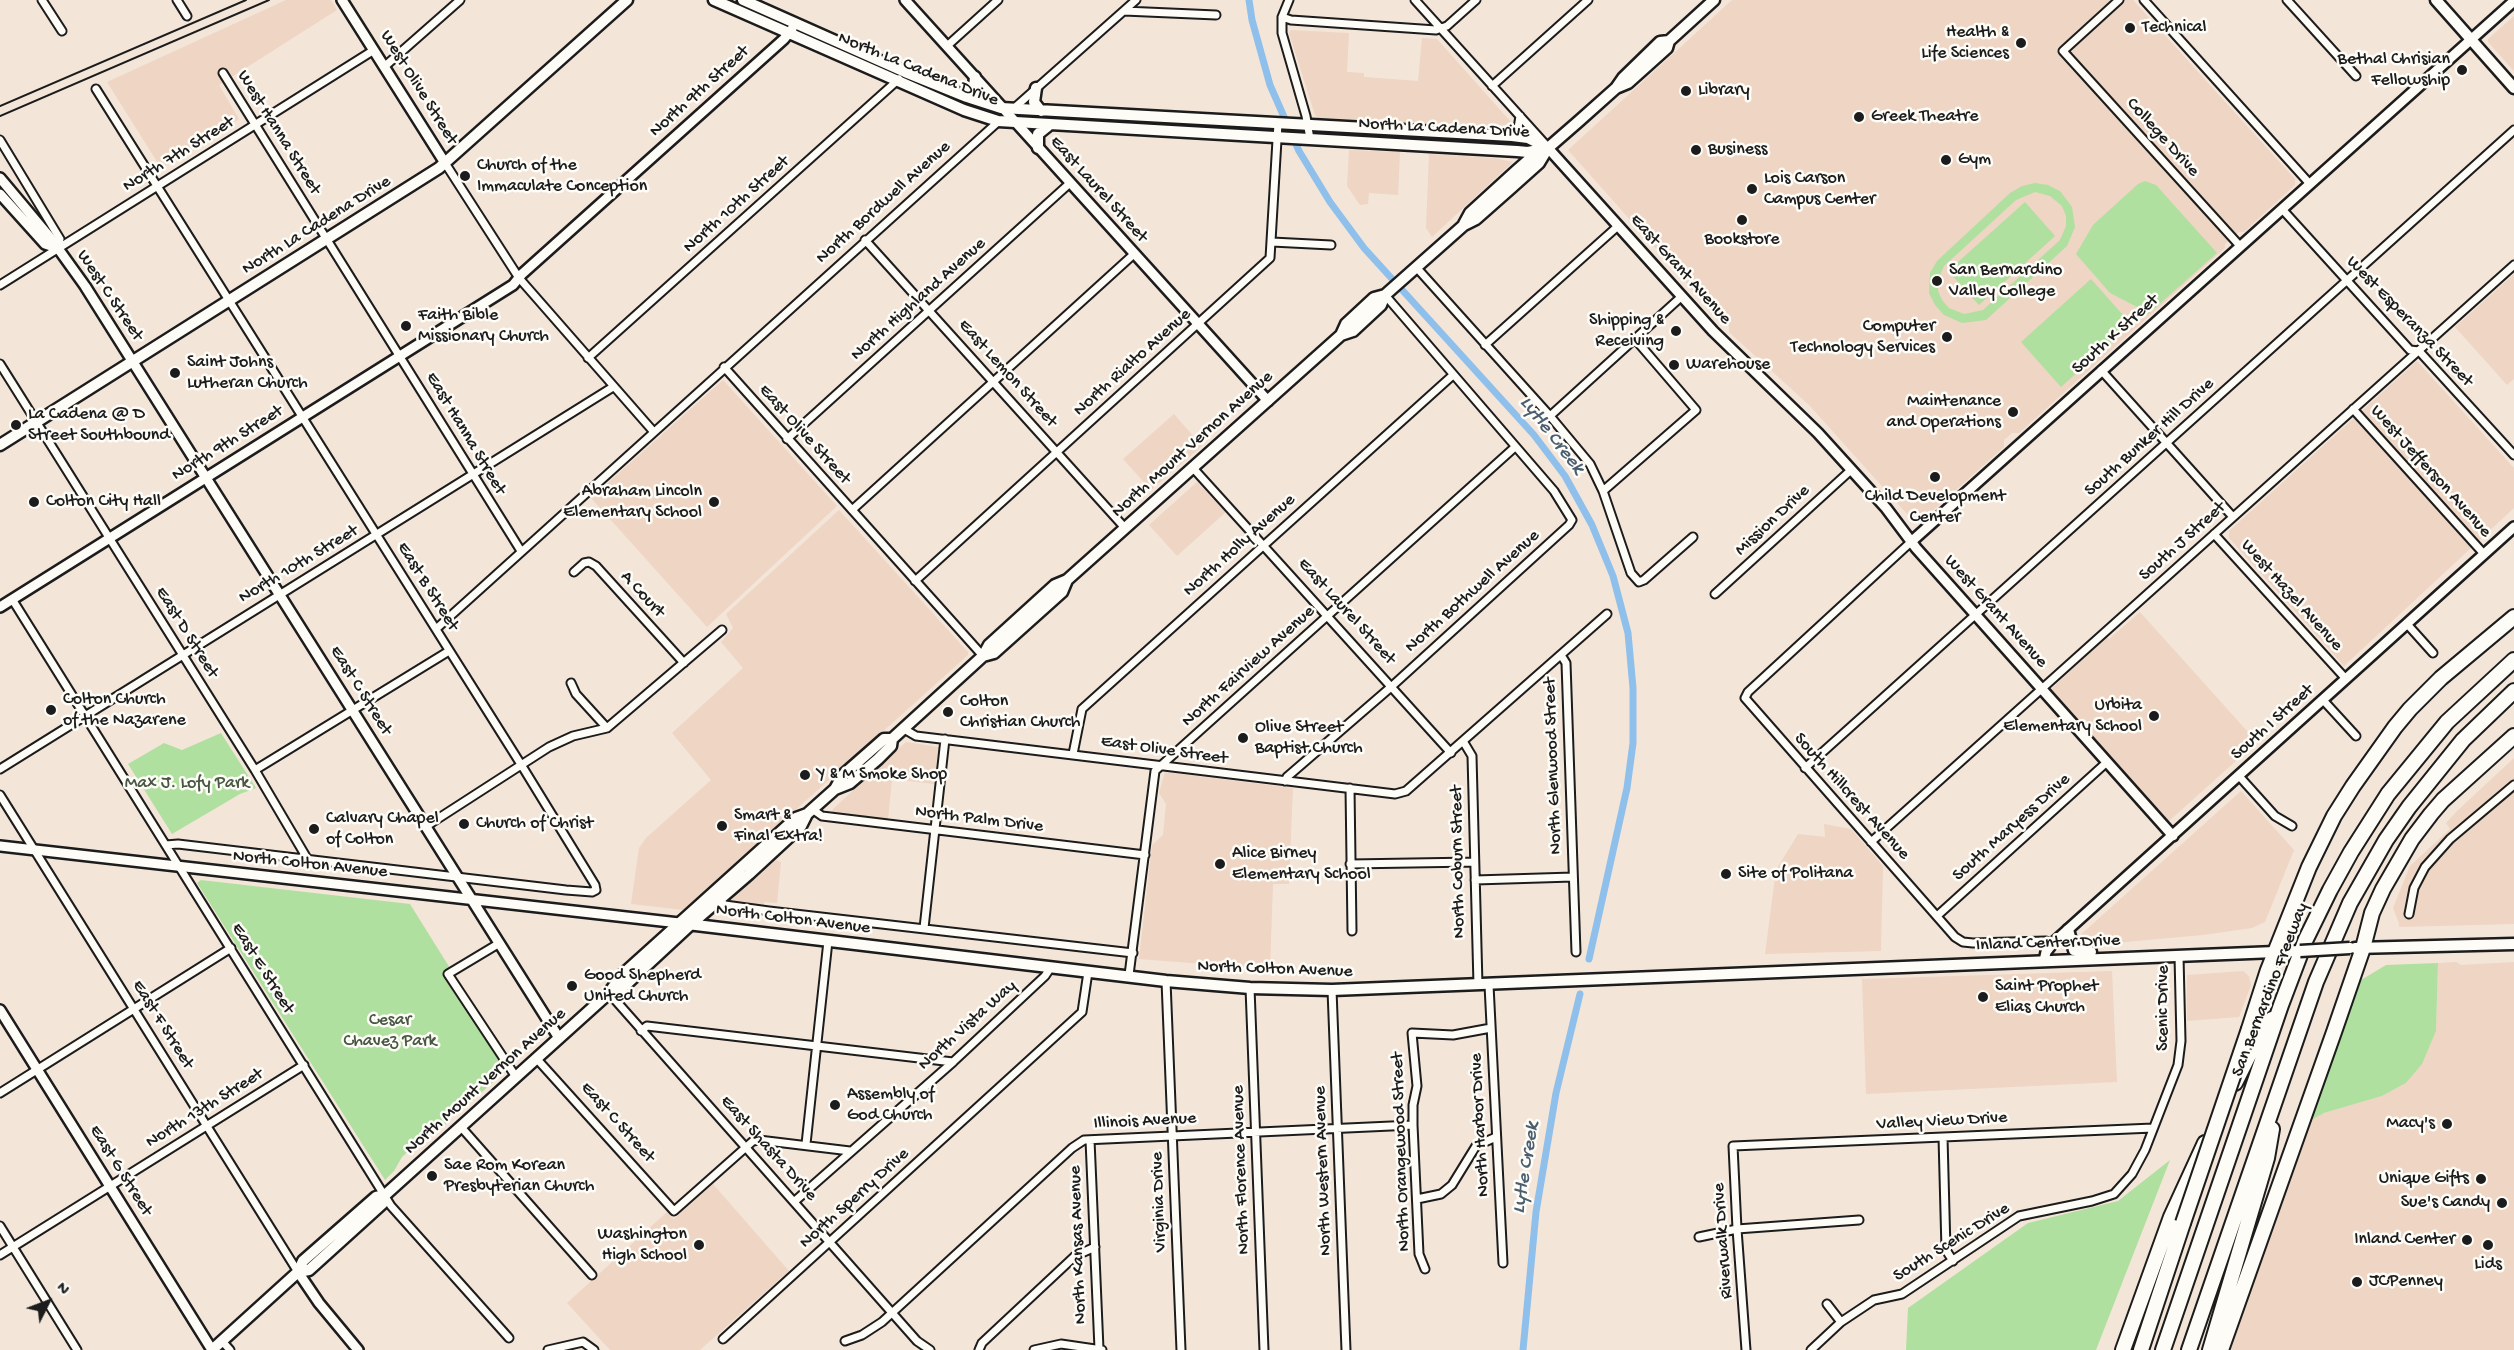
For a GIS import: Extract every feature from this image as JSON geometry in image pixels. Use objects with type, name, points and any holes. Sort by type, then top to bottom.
[{"type":"highway","points":[[2141,1350],[2249,1029],[2282,951],[2301,886],[2323,837],[2334,816],[2395,727],[2441,678],[2514,617]]},
{"type":"highway","points":[[2377,751],[2445,683],[2514,626]]},
{"type":"highway","name":"San Bernardino Freeway","points":[[2163,1350],[2281,1005],[2306,939],[2330,890],[2388,794],[2447,722],[2514,660]]},
{"type":"highway","points":[[2189,1350],[2316,982],[2350,903],[2409,807],[2446,760],[2514,691]]},
{"type":"highway","points":[[2455,789],[2464,775],[2514,729]]},
{"type":"highway","points":[[2221,1350],[2357,948],[2372,913],[2398,862],[2431,814],[2514,736]]},
{"type":"highway","points":[[2123,1350],[2171,1217],[2196,1161],[2256,1041],[2281,1005]]},
{"type":"highway","points":[[2210,1350],[2267,1158],[2278,1094]]},
{"type":"main road","points":[[623,3],[635,0]]},
{"type":"main road","name":"North La Cadena Drive","points":[[742,0],[905,72],[1007,110],[1512,136],[1528,138],[1548,148]]},
{"type":"main road","name":"North Mount Vernon Avenue","points":[[685,924],[719,901],[801,826],[810,812],[835,789],[850,783],[878,759],[891,746],[892,739],[983,656],[994,653],[1003,646],[1062,592],[1067,580],[1341,335],[1346,324],[1374,298],[1385,295],[1464,225],[1476,219],[1539,163],[1548,148],[1616,88],[1623,78],[1660,42],[1669,41],[1714,0]]},
{"type":"main road","name":"North La Cadena Drive","points":[[714,1],[982,118],[998,121],[1048,126],[1528,152],[1548,148]]},
{"type":"main road","points":[[2434,1],[2514,88]]},
{"type":"main road","name":"North La Cadena Drive","points":[[0,445],[446,163],[623,3]]},
{"type":"main road","points":[[967,97],[975,88],[975,77]]},
{"type":"main road","points":[[1036,88],[1034,102],[1041,111]]},
{"type":"main road","points":[[1122,130],[1123,116]]},
{"type":"main road","points":[[1038,148],[1038,134],[1048,126]]},
{"type":"main road","points":[[1455,148],[1456,133]]},
{"type":"main road","name":"North Mount Vernon Avenue","points":[[212,1350],[298,1272],[309,1270],[382,1203],[385,1195],[609,993],[615,982],[685,924],[796,818],[810,812]]},
{"type":"main road","name":"North Colton Avenue","points":[[685,924],[1166,981],[1250,988],[1332,990],[1584,981]]},
{"type":"main road","points":[[2068,930],[2074,950],[2095,951],[2104,958]]},
{"type":"main road","name":"Inland Center Drive","points":[[1584,981],[2104,958],[2514,944]]},
{"type":"street","points":[[42,0],[62,31]]},
{"type":"street","points":[[177,0],[187,16]]},
{"type":"street","name":"West Olive Street","points":[[342,0],[446,163]]},
{"type":"street","points":[[384,67],[460,0]]},
{"type":"street","name":"East Laurel Street","points":[[905,0],[1268,401]]},
{"type":"street","points":[[947,46],[998,0]]},
{"type":"street","name":"North Bordwell Avenue","points":[[436,629],[723,367],[998,121],[1007,110],[1036,88],[1136,0]]},
{"type":"street","points":[[1290,0],[1282,17],[1282,33],[1306,139]]},
{"type":"street","points":[[1415,0],[1548,148]]},
{"type":"street","points":[[1282,17],[1291,20],[1441,29],[1476,0]]},
{"type":"street","points":[[1492,86],[1588,0]]},
{"type":"street","name":"College Drive","points":[[2119,0],[2063,51],[2240,246]]},
{"type":"street","points":[[2144,0],[2310,184]]},
{"type":"street","points":[[2287,0],[2356,76]]},
{"type":"street","name":"South K Street","points":[[1745,698],[1748,692],[1912,541],[2514,2]]},
{"type":"street","points":[[1124,11],[1216,15]]},
{"type":"street","name":"North 9th Street","points":[[0,607],[513,285],[790,34],[794,23]]},
{"type":"street","name":"North 7th Street","points":[[0,285],[374,50]]},
{"type":"street","name":"North 10th Street","points":[[588,358],[905,72]]},
{"type":"street","name":"West Hanna Street","points":[[223,73],[327,240]]},
{"type":"street","name":"East B Street","points":[[96,89],[522,766],[596,885],[596,890]]},
{"type":"street","points":[[1512,136],[1518,128],[1520,116]]},
{"type":"street","name":"North Rialto Avenue","points":[[915,581],[1270,258],[1280,137],[1278,123]]},
{"type":"street","name":"South Bunker Hill Drive","points":[[1805,768],[2514,130]]},
{"type":"street","points":[[0,140],[60,238],[57,248]]},
{"type":"street","name":"East Grant Avenue","points":[[1548,148],[1739,359],[1794,409]]},
{"type":"street","points":[[446,163],[519,278],[653,431]]},
{"type":"street","name":"West C Street","points":[[0,178],[81,280],[133,362]]},
{"type":"street","name":"North Highland Avenue","points":[[787,439],[1070,183]]},
{"type":"street","name":"West C Street","points":[[0,194],[45,244],[57,248]]},
{"type":"street","name":"West Esperanza Street","points":[[2282,209],[2410,350],[2419,351],[2514,455]]},
{"type":"street","points":[[1485,345],[1618,226]]},
{"type":"street","name":"East Hanna Street","points":[[327,240],[521,551]]},
{"type":"street","name":"East Lemon Street","points":[[865,240],[1125,528]]},
{"type":"street","points":[[1272,242],[1331,244]]},
{"type":"street","points":[[852,510],[1134,254]]},
{"type":"street","name":"South J Street","points":[[1871,842],[2514,265]]},
{"type":"street","points":[[1416,267],[1590,464],[1603,491],[1631,573],[1639,582],[1693,537]]},
{"type":"street","points":[[1385,295],[1515,447]]},
{"type":"street","points":[[1550,416],[1681,297]]},
{"type":"street","points":[[1603,491],[1696,410],[1635,339]]},
{"type":"street","name":"East C Street","points":[[133,362],[559,1038]]},
{"type":"street","name":"East D Street","points":[[0,364],[255,771],[308,860]]},
{"type":"street","name":"East Olive Street","points":[[723,367],[983,656]]},
{"type":"street","name":"West Hazel Avenue","points":[[2101,370],[2233,517]]},
{"type":"street","name":"North Holly Avenue","points":[[1073,754],[1082,709],[1453,375]]},
{"type":"street","name":"North 10th Street","points":[[0,769],[613,387]]},
{"type":"street","name":"West Grant Avenue","points":[[1794,409],[1851,470],[1976,616],[2173,836]]},
{"type":"street","name":"West Jefferson Avenue","points":[[2353,409],[2484,554]]},
{"type":"street","name":"North Bothwell Avenue","points":[[1285,781],[1572,520],[1554,491],[1515,447]]},
{"type":"street","name":"North Fairview Avenue","points":[[1129,975],[1155,771],[1515,447]]},
{"type":"street","name":"East Laurel Street","points":[[1193,468],[1450,753]]},
{"type":"street","name":"Mission Drive","points":[[1715,594],[1851,470]]},
{"type":"street","name":"South I Street","points":[[2044,961],[2046,952],[2053,943],[2514,527]]},
{"type":"street","name":"West Hazel Avenue","points":[[2214,534],[2346,679]]},
{"type":"street","name":"A Court","points":[[574,572],[584,563],[589,562],[596,567],[684,663]]},
{"type":"street","name":"East E Street","points":[[12,599],[385,1195],[398,1214],[509,1338]]},
{"type":"street","name":"East Olive Street","points":[[904,729],[916,736],[1395,794],[1406,791],[1607,614]]},
{"type":"street","points":[[2407,624],[2433,653]]},
{"type":"street","points":[[425,827],[549,747],[573,736],[607,728],[722,630]]},
{"type":"street","points":[[255,771],[449,651]]},
{"type":"street","name":"North Glenwood Street","points":[[1561,655],[1566,663],[1576,952]]},
{"type":"street","points":[[572,682],[576,694],[607,728]]},
{"type":"street","name":"South Hillcrest Avenue","points":[[1745,698],[1937,916]]},
{"type":"street","points":[[2323,700],[2356,736]]},
{"type":"street","points":[[924,928],[945,739]]},
{"type":"street","name":"North Coburn Street","points":[[1463,741],[1472,756],[1474,862],[1484,985]]},
{"type":"street","name":"South Maryess Drive","points":[[1937,916],[2107,762]]},
{"type":"street","points":[[2239,776],[2275,816],[2292,826]]},
{"type":"street","points":[[2409,914],[2414,888],[2425,867],[2450,839],[2514,785]]},
{"type":"street","points":[[1350,788],[1352,931]]},
{"type":"street","name":"East F Street","points":[[0,795],[298,1272]]},
{"type":"street","name":"North Palm Drive","points":[[810,812],[822,816],[1144,855]]},
{"type":"street","name":"North Colton Avenue","points":[[166,845],[178,844],[566,890],[592,892],[596,890]]},
{"type":"street","name":"North Colton Avenue","points":[[0,846],[685,924]]},
{"type":"street","points":[[1350,864],[1474,862]]},
{"type":"street","points":[[1475,880],[1573,877]]},
{"type":"street","name":"North Colton Avenue","points":[[719,901],[725,905],[1133,953]]},
{"type":"street","points":[[1937,916],[1963,942],[2046,941],[2053,943]]},
{"type":"street","points":[[806,1144],[828,941]]},
{"type":"street","points":[[498,944],[448,974],[516,1077]]},
{"type":"street","points":[[0,1093],[231,948]]},
{"type":"street","name":"Scenic Drive","points":[[2153,1128],[2178,1065],[2181,1041],[2179,956]]},
{"type":"street","name":"North Vista Way","points":[[795,1201],[953,1062],[1045,976],[1051,967]]},
{"type":"street","name":"North Sperry Drive","points":[[723,1339],[1082,1012],[1088,972]]},
{"type":"street","name":"Virginia Drive","points":[[1166,981],[1181,1350]]},
{"type":"street","name":"North Harbor Drive","points":[[1484,985],[1491,1028],[1503,1263]]},
{"type":"street","name":"North Florence Avenue","points":[[1250,988],[1264,1350]]},
{"type":"street","name":"North Western Avenue","points":[[1332,990],[1346,1350]]},
{"type":"street","name":"East Shasta Drive","points":[[609,993],[917,1341],[930,1350]]},
{"type":"street","name":"East G Street","points":[[0,1010],[212,1350]]},
{"type":"street","points":[[641,1031],[647,1026],[816,1044],[953,1062]]},
{"type":"street","name":"North Orangewood Street","points":[[1425,1269],[1419,1254],[1413,1125],[1413,1105],[1417,1086],[1412,1033],[1453,1035],[1491,1028]]},
{"type":"street","name":"East C Street","points":[[536,1058],[674,1211],[746,1147]]},
{"type":"street","name":"North 13th Street","points":[[0,1255],[304,1065]]},
{"type":"street","name":"Illinois Avenue","points":[[845,1341],[870,1331],[1072,1148],[1084,1140],[1413,1125]]},
{"type":"street","points":[[461,1127],[592,1275]]},
{"type":"street","name":"Valley View Drive","points":[[1733,1146],[2153,1128]]},
{"type":"street","name":"South Scenic Drive","points":[[1811,1350],[1841,1322],[1874,1300],[1902,1294],[2019,1216],[2092,1201],[2114,1194],[2132,1174],[2145,1150],[2153,1128]]},
{"type":"street","points":[[1417,1199],[1441,1194],[1452,1185],[1476,1146],[1496,1137]]},
{"type":"street","points":[[1942,1137],[1946,1250],[1953,1261]]},
{"type":"street","points":[[746,1147],[759,1140],[850,1151]]},
{"type":"street","name":"North Kansas Avenue","points":[[1090,1140],[1099,1349]]},
{"type":"street","name":"Riverwalk Drive","points":[[1733,1146],[1746,1350]]},
{"type":"street","points":[[1699,1237],[1737,1229],[1859,1220]]},
{"type":"street","points":[[0,1226],[77,1350]]},
{"type":"street","points":[[980,1350],[982,1343],[1075,1256],[1095,1247]]},
{"type":"street","points":[[298,1272],[319,1304],[358,1350]]},
{"type":"street","points":[[1827,1304],[1841,1322]]},
{"type":"street","points":[[222,1341],[230,1350]]},
{"type":"street","points":[[548,1350],[583,1342],[594,1350]]},
{"type":"street","points":[[1034,1350],[1060,1344],[1103,1350]]},
{"type":"shaded area","points":[[286,0],[331,0],[337,10],[219,85],[239,119],[161,168],[107,82]]},
{"type":"shaded area","name":"San Bernardino Valley College","points":[[1732,0],[2133,0],[2295,179],[2295,185],[2244,232],[2239,232],[2225,244],[2225,248],[2019,433],[2012,433],[2004,440],[2004,447],[1919,523],[1915,523],[1810,406],[1729,332],[1729,327],[1718,314],[1714,314],[1568,150]]},
{"type":"shaded area","points":[[2514,16],[2514,71],[2488,42],[2488,39]]},
{"type":"shaded area","points":[[1291,30],[1349,33],[1347,72],[1364,73],[1364,77],[1418,81],[1422,38],[1437,39],[1511,122],[1506,127],[1318,118],[1315,115],[1289,33]]},
{"type":"shaded area","points":[[1349,150],[1400,152],[1398,195],[1369,193],[1368,204],[1360,205],[1347,186]]},
{"type":"shaded area","points":[[1429,154],[1494,158],[1513,162],[1432,237],[1426,228]]},
{"type":"shaded area","points":[[2514,274],[2514,379],[2507,385],[2455,327]]},
{"type":"shaded area","points":[[2417,361],[2514,468],[2514,508],[2344,666],[2229,538],[2229,531]]},
{"type":"shaded area","name":"Abraham Lincoln Elementary School","points":[[723,380],[837,506],[707,627],[591,498]]},
{"type":"shaded area","points":[[1174,414],[1202,446],[1151,490],[1123,459]]},
{"type":"shaded area","points":[[1197,482],[1226,512],[1177,556],[1149,525]]},
{"type":"shaded area","points":[[839,510],[968,652],[968,655],[684,910],[631,904],[639,848],[646,838],[711,780],[672,733],[743,668],[721,642],[733,628],[726,614]]},
{"type":"shaded area","name":"Urbita Elementary School","points":[[2140,612],[2257,742],[2169,821],[2050,690],[2107,637],[2109,639]]},
{"type":"shaded area","points":[[906,742],[939,747],[934,784],[892,779],[888,820],[832,812],[833,809]]},
{"type":"shaded area","points":[[2514,758],[2514,924],[2399,927],[2393,908],[2410,866],[2450,829],[2446,823],[2457,811]]},
{"type":"shaded area","name":"Alice Birney Elementary School","points":[[1165,772],[1293,788],[1289,884],[1273,884],[1270,969],[1139,959],[1152,845],[1163,835],[1166,804],[1159,793]]},
{"type":"shaded area","points":[[2241,791],[2294,850],[2265,922],[2252,928],[2203,935],[2081,946],[2078,937]]},
{"type":"shaded area","points":[[1824,824],[1851,829],[1883,866],[1881,951],[1765,954],[1776,870],[1798,834],[1825,837]]},
{"type":"shaded area","points":[[776,860],[781,862],[777,903],[764,902],[763,908],[728,903]]},
{"type":"shaded area","points":[[2456,962],[2461,965],[2514,962],[2514,1350],[2229,1350],[2308,1122],[2324,1113],[2382,1096],[2406,1083],[2421,1064],[2436,1031],[2438,963]]},
{"type":"shaded area","points":[[2112,971],[2117,1082],[1866,1094],[1862,979]]},
{"type":"shaded area","points":[[2243,971],[2249,976],[2251,985],[2239,1017],[2187,1021],[2187,975]]},
{"type":"shaded area","name":"Washington High School","points":[[713,1184],[789,1271],[700,1350],[610,1350],[567,1303],[667,1212],[674,1219]]},
{"type":"green space","points":[[2145,181],[2156,185],[2217,253],[2147,315],[2141,309],[2110,293],[2076,254],[2093,225],[2138,184]]},
{"type":"green space","points":[[2035,183],[2048,185],[2060,191],[2072,207],[2075,227],[2067,246],[1986,320],[1962,323],[1944,315],[1935,305],[1929,293],[1930,273],[1937,261],[2010,193],[2022,186]],"holes":[[[2035,192],[2050,196],[2062,206],[2066,216],[2066,226],[2060,240],[1983,310],[1964,314],[1949,308],[1938,291],[1938,280],[1944,266],[2016,200]]]},
{"type":"green space","points":[[2025,202],[2055,236],[1979,305],[1948,271]]},
{"type":"green space","points":[[2091,279],[2131,324],[2061,387],[2021,342]]},
{"type":"green space","name":"Max J. Lofy Park","points":[[221,733],[256,788],[240,794],[172,834],[128,764],[164,743],[182,750]]},
{"type":"green space","name":"Cesar Chavez Park","points":[[201,880],[410,904],[511,1066],[463,1109],[457,1110],[450,1116],[449,1121],[437,1132],[424,1137],[402,1157],[394,1171],[385,1180],[197,883]]},
{"type":"green space","points":[[2438,963],[2436,1031],[2422,1064],[2406,1083],[2382,1096],[2324,1113],[2308,1122],[2361,980],[2386,965]]},
{"type":"green space","points":[[2170,1160],[2096,1350],[1906,1350],[1908,1308],[2028,1223],[2118,1201]]},
{"type":"waterway","name":"Lytle Creek","points":[[1249,0],[1252,20],[1270,85],[1299,151],[1330,202],[1364,248],[1534,435],[1565,476],[1592,525],[1613,576],[1628,633],[1633,688],[1633,743],[1627,788],[1589,959]]},
{"type":"waterway","name":"Lytle Creek","points":[[1523,1350],[1536,1212],[1556,1093],[1580,994]]},
{"type":"railway","points":[[0,106],[246,0]]},
{"type":"railway","points":[[0,116],[269,0]]},
{"type":"place","name":"Technical","points":[[2130,28]]},
{"type":"place","name":"Health & Life Sciences","points":[[2021,43]]},
{"type":"place","name":"Bethal Chrisian Fellowship","points":[[2462,70]]},
{"type":"place","name":"Library","points":[[1686,91]]},
{"type":"place","name":"Greek Theatre","points":[[1859,117]]},
{"type":"place","name":"Business","points":[[1696,150]]},
{"type":"place","name":"Gym","points":[[1946,160]]},
{"type":"place","name":"Church of the Immaculate Conception","points":[[465,176]]},
{"type":"place","name":"Lois Carson Campus Center","points":[[1752,189]]},
{"type":"place","name":"Bookstore","points":[[1742,220]]},
{"type":"place","name":"San Bernardino Valley College","points":[[1937,281]]},
{"type":"place","name":"Faith Bible Missionary Church","points":[[406,326]]},
{"type":"place","name":"Shipping & Receiving","points":[[1676,331]]},
{"type":"place","name":"Computer Technology Services","points":[[1947,337]]},
{"type":"place","name":"Warehouse","points":[[1674,365]]},
{"type":"place","name":"Saint Johns Lutheran Church","points":[[175,373]]},
{"type":"place","name":"Maintenance and Operations","points":[[2013,412]]},
{"type":"place","name":"La Cadena @ D Street Southbound","points":[[16,425]]},
{"type":"place","name":"Child Development Center","points":[[1935,477]]},
{"type":"place","name":"Colton City Hall","points":[[34,502]]},
{"type":"place","name":"Abraham Lincoln Elementary School","points":[[714,502]]},
{"type":"place","name":"Colton Church of the Nazarene","points":[[51,710]]},
{"type":"place","name":"Colton Christian Church","points":[[948,712]]},
{"type":"place","name":"Urbita Elementary School","points":[[2154,716]]},
{"type":"place","name":"Olive Street Baptist Church","points":[[1243,738]]},
{"type":"place","name":"Y & M Smoke Shop","points":[[805,775]]},
{"type":"place","name":"Church of Christ","points":[[464,824]]},
{"type":"place","name":"Smart & Final Extra!","points":[[722,826]]},
{"type":"place","name":"Calvary Chapel of Colton","points":[[314,829]]},
{"type":"place","name":"Alice Birney Elementary School","points":[[1220,864]]},
{"type":"place","name":"Site of Politana","points":[[1726,874]]},
{"type":"place","name":"Good Shepherd United Church","points":[[572,986]]},
{"type":"place","name":"Saint Prophet Elias Church","points":[[1983,997]]},
{"type":"place","name":"Assembly of God Church","points":[[835,1105]]},
{"type":"place","name":"Macy's","points":[[2447,1124]]},
{"type":"place","name":"Sae Rom Korean Presbyterian Church","points":[[432,1176]]},
{"type":"place","name":"Unique Gifts","points":[[2481,1179]]},
{"type":"place","name":"Sue's Candy","points":[[2502,1203]]},
{"type":"place","name":"Inland Center","points":[[2467,1240]]},
{"type":"place","name":"Washington High School","points":[[699,1245]]},
{"type":"place","name":"Lids","points":[[2488,1245]]},
{"type":"place","name":"JCPenney","points":[[2357,1282]]}]
